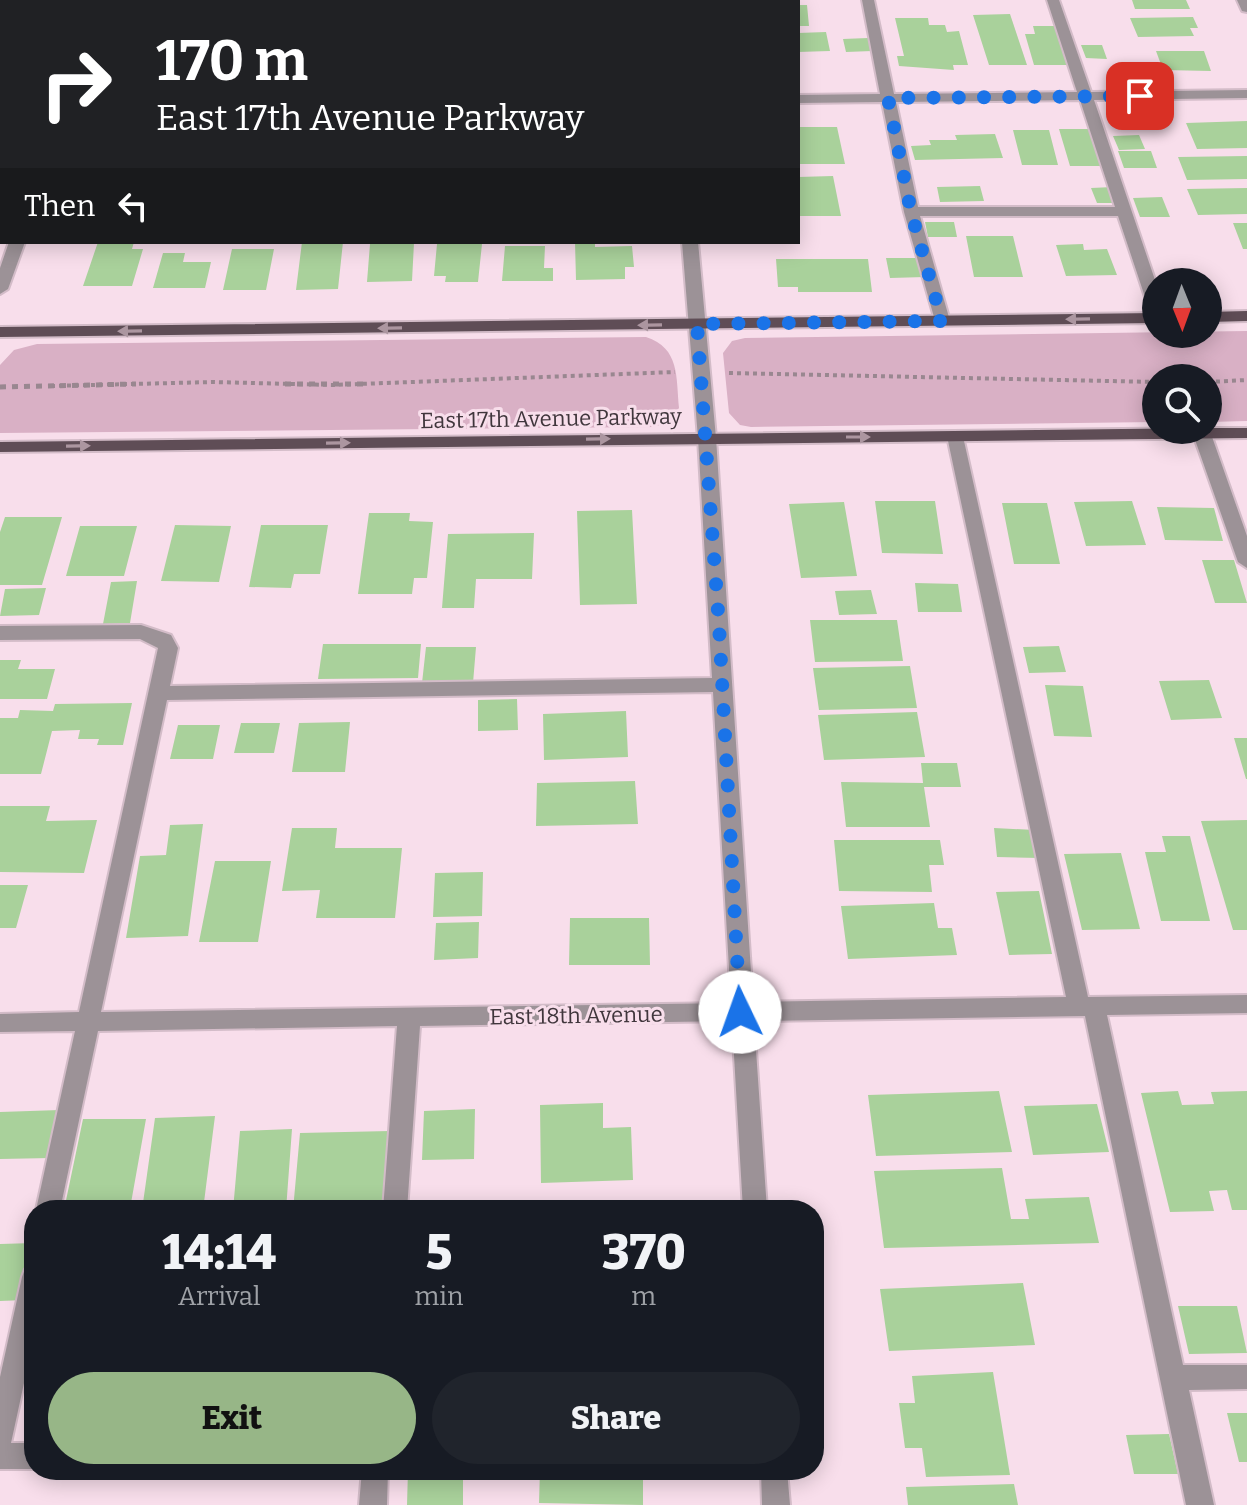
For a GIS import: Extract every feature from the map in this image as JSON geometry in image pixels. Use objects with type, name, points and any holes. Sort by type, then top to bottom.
[{"type":"main road","points":[[1222,317],[1247,316]]},
{"type":"main road","points":[[0,332],[1142,318]]},
{"type":"main road","name":"East 17th Avenue Parkway","points":[[1222,434],[1247,433]]},
{"type":"main road","name":"East 17th Avenue Parkway","points":[[0,447],[1142,434]]},
{"type":"street","points":[[868,0],[911,212],[942,321]]},
{"type":"street","points":[[1053,0],[1143,268]]},
{"type":"street","points":[[1243,0],[1247,8]]},
{"type":"street","points":[[800,99],[1247,94]]},
{"type":"street","points":[[911,212],[1124,211]]},
{"type":"street","points":[[0,289],[16,244]]},
{"type":"street","points":[[690,244],[707,438],[740,1012],[754,1200]]},
{"type":"street","points":[[956,436],[1200,1505]]},
{"type":"street","points":[[1206,444],[1247,562]]},
{"type":"street","points":[[0,633],[141,632],[164,640],[168,648],[50,1200]]},
{"type":"street","points":[[159,693],[723,685]]},
{"type":"street","name":"East 18th Avenue","points":[[0,1023],[1247,1004]]},
{"type":"street","points":[[396,1200],[409,1017]]},
{"type":"street","points":[[0,1438],[24,1324]]},
{"type":"street","points":[[1173,1378],[1247,1377]]},
{"type":"street","points":[[0,1456],[24,1456]]},
{"type":"street","points":[[373,1505],[374,1480]]},
{"type":"street","points":[[775,1480],[776,1505]]},
{"type":"path","points":[[0,387],[213,382],[346,385],[616,372],[1142,382]]},
{"type":"path","points":[[1222,381],[1247,380]]},
{"type":"shaded area","points":[[1222,331],[1247,331],[1247,421],[1222,422],[1222,364],[1142,364],[1142,422],[751,427],[740,425],[729,413],[723,353],[732,341],[745,338],[1142,332],[1142,348],[1222,348]]},
{"type":"shaded area","points":[[646,337],[665,348],[671,356],[677,385],[679,408],[668,422],[654,427],[0,433],[0,365],[14,350],[37,344]]},
{"type":"building","points":[[1132,0],[1186,0],[1190,9],[1135,9]]},
{"type":"building","points":[[800,5],[807,5],[809,26],[800,26]]},
{"type":"building","points":[[1010,14],[1027,65],[989,65],[973,15]]},
{"type":"building","points":[[1193,17],[1198,28],[1190,28],[1194,36],[1138,37],[1130,18]]},
{"type":"building","points":[[895,18],[928,18],[929,25],[945,25],[947,32],[959,31],[968,65],[953,65],[954,70],[899,66],[897,56],[904,56]]},
{"type":"building","points":[[1033,26],[1058,26],[1070,65],[1034,65],[1025,34],[1035,34]]},
{"type":"building","points":[[826,32],[830,51],[800,52],[800,33]]},
{"type":"building","points":[[868,38],[872,51],[846,52],[843,39]]},
{"type":"building","points":[[1081,45],[1102,45],[1107,59],[1086,58]]},
{"type":"building","points":[[1156,51],[1204,51],[1211,71],[1163,70]]},
{"type":"building","points":[[1247,121],[1247,148],[1197,149],[1186,123]]},
{"type":"building","points":[[800,127],[837,127],[845,164],[800,164]]},
{"type":"building","points":[[1059,129],[1096,129],[1107,166],[1070,166]]},
{"type":"building","points":[[1013,130],[1049,130],[1058,165],[1022,165]]},
{"type":"building","points":[[995,134],[1003,158],[915,160],[911,146],[931,145],[929,140],[957,140],[955,135]]},
{"type":"building","points":[[1139,135],[1145,149],[1119,150],[1113,136]]},
{"type":"building","points":[[1118,151],[1151,151],[1157,168],[1124,168]]},
{"type":"building","points":[[1247,156],[1247,179],[1187,180],[1178,157]]},
{"type":"building","points":[[833,176],[841,216],[800,216],[800,177]]},
{"type":"building","points":[[980,186],[984,201],[940,202],[937,187]]},
{"type":"building","points":[[1113,187],[1119,203],[1097,203],[1091,188]]},
{"type":"building","points":[[1247,188],[1247,214],[1198,215],[1187,189]]},
{"type":"building","points":[[1162,197],[1170,217],[1140,217],[1133,198]]},
{"type":"building","points":[[925,222],[954,222],[957,237],[928,237]]},
{"type":"building","points":[[1233,223],[1247,223],[1247,249],[1243,249]]},
{"type":"building","points":[[966,236],[1013,236],[1023,277],[974,277]]},
{"type":"building","points":[[97,244],[133,244],[132,249],[143,249],[132,286],[83,286]]},
{"type":"building","points":[[302,244],[343,244],[338,289],[296,290]]},
{"type":"building","points":[[370,244],[414,244],[412,281],[367,282]]},
{"type":"building","points":[[437,244],[482,244],[478,282],[445,282],[446,276],[434,276]]},
{"type":"building","points":[[575,244],[632,246],[634,267],[625,267],[625,279],[576,280]]},
{"type":"building","points":[[1083,244],[1084,250],[1107,249],[1117,275],[1066,276],[1056,245]]},
{"type":"building","points":[[505,246],[545,246],[544,268],[553,268],[553,281],[502,281]]},
{"type":"building","points":[[232,249],[274,249],[266,290],[223,290]]},
{"type":"building","points":[[163,253],[185,253],[183,262],[211,262],[205,288],[153,288]]},
{"type":"building","points":[[886,258],[920,258],[925,277],[890,278]]},
{"type":"building","points":[[776,259],[868,259],[872,292],[798,292],[798,287],[778,287]]},
{"type":"building","points":[[875,501],[935,501],[943,554],[882,553]]},
{"type":"building","points":[[1132,501],[1146,545],[1086,546],[1074,502]]},
{"type":"building","points":[[844,502],[857,576],[801,578],[789,504]]},
{"type":"building","points":[[1002,503],[1047,503],[1060,564],[1014,564]]},
{"type":"building","points":[[1157,507],[1214,508],[1223,541],[1165,540]]},
{"type":"building","points":[[632,510],[637,604],[580,605],[577,511]]},
{"type":"building","points":[[369,513],[410,513],[409,521],[433,522],[427,578],[414,578],[412,594],[358,594]]},
{"type":"building","points":[[5,517],[62,517],[42,585],[0,585],[0,532]]},
{"type":"building","points":[[175,525],[231,526],[219,582],[161,581]]},
{"type":"building","points":[[261,525],[328,525],[320,574],[294,574],[291,588],[249,587]]},
{"type":"building","points":[[80,526],[137,526],[124,576],[66,576]]},
{"type":"building","points":[[534,533],[532,579],[476,579],[474,608],[442,608],[448,534]]},
{"type":"building","points":[[1202,560],[1234,560],[1247,603],[1215,603]]},
{"type":"building","points":[[137,581],[130,623],[103,624],[111,582]]},
{"type":"building","points":[[915,583],[958,584],[962,612],[918,612]]},
{"type":"building","points":[[46,588],[39,615],[0,616],[5,589]]},
{"type":"building","points":[[871,590],[877,614],[839,615],[835,591]]},
{"type":"building","points":[[810,620],[897,620],[903,661],[815,662]]},
{"type":"building","points":[[323,644],[421,644],[418,678],[318,679]]},
{"type":"building","points":[[1059,646],[1066,672],[1029,673],[1023,647]]},
{"type":"building","points":[[426,647],[476,647],[473,683],[422,683]]},
{"type":"building","points":[[0,660],[21,660],[18,669],[55,669],[47,699],[0,699]]},
{"type":"building","points":[[910,666],[917,708],[819,710],[813,668]]},
{"type":"building","points":[[1209,680],[1222,718],[1171,720],[1159,681]]},
{"type":"building","points":[[1045,685],[1083,686],[1092,737],[1054,736]]},
{"type":"building","points":[[517,699],[518,730],[478,731],[478,700]]},
{"type":"building","points":[[132,703],[123,745],[97,745],[99,739],[78,739],[80,730],[52,731],[41,774],[0,774],[0,718],[18,718],[20,710],[53,711],[55,704]]},
{"type":"building","points":[[626,711],[628,757],[544,760],[543,714]]},
{"type":"building","points":[[917,712],[925,757],[824,760],[818,715]]},
{"type":"building","points":[[350,722],[345,772],[292,772],[299,723]]},
{"type":"building","points":[[241,723],[280,723],[274,753],[234,753]]},
{"type":"building","points":[[178,725],[220,725],[213,759],[170,759]]},
{"type":"building","points":[[1234,738],[1247,738],[1247,779],[1246,779]]},
{"type":"building","points":[[921,763],[957,763],[961,787],[924,787],[930,827],[846,827],[841,782],[923,783]]},
{"type":"building","points":[[635,781],[638,824],[536,826],[537,783]]},
{"type":"building","points":[[0,806],[50,806],[46,821],[97,820],[84,873],[0,872]]},
{"type":"building","points":[[1247,820],[1247,930],[1233,930],[1201,821]]},
{"type":"building","points":[[203,824],[188,936],[126,938],[140,856],[166,855],[170,825]]},
{"type":"building","points":[[292,828],[337,828],[335,848],[402,848],[395,918],[316,918],[320,890],[282,891]]},
{"type":"building","points":[[994,828],[1035,830],[1039,858],[997,857]]},
{"type":"building","points":[[1162,836],[1190,836],[1210,921],[1161,921],[1145,852],[1166,852]]},
{"type":"building","points":[[834,840],[940,840],[944,865],[929,865],[932,892],[839,891]]},
{"type":"building","points":[[1121,853],[1140,929],[1082,930],[1064,854]]},
{"type":"building","points":[[215,861],[271,861],[258,942],[199,942]]},
{"type":"building","points":[[483,872],[482,916],[433,917],[435,873]]},
{"type":"building","points":[[0,885],[28,885],[16,928],[0,928]]},
{"type":"building","points":[[1039,891],[1052,954],[1009,955],[996,892]]},
{"type":"building","points":[[934,903],[938,928],[952,928],[957,955],[848,959],[841,906]]},
{"type":"building","points":[[570,918],[649,918],[650,965],[569,965]]},
{"type":"building","points":[[479,922],[478,958],[434,960],[436,923]]},
{"type":"building","points":[[999,1091],[1012,1152],[876,1156],[868,1095]]},
{"type":"building","points":[[1178,1091],[1182,1105],[1214,1104],[1211,1092],[1247,1091],[1247,1210],[1232,1210],[1227,1190],[1209,1191],[1214,1211],[1170,1212],[1141,1093]]},
{"type":"building","points":[[603,1103],[603,1128],[631,1127],[633,1180],[541,1183],[540,1105]]},
{"type":"building","points":[[1097,1104],[1109,1152],[1033,1155],[1024,1106]]},
{"type":"building","points":[[475,1109],[474,1159],[422,1160],[424,1111]]},
{"type":"building","points":[[60,1110],[51,1158],[0,1159],[0,1112]]},
{"type":"building","points":[[215,1116],[204,1200],[143,1200],[155,1118]]},
{"type":"building","points":[[83,1119],[146,1119],[132,1200],[66,1200]]},
{"type":"building","points":[[292,1129],[287,1200],[234,1200],[240,1131]]},
{"type":"building","points":[[390,1131],[386,1200],[294,1200],[300,1133]]},
{"type":"building","points":[[1002,1168],[1011,1219],[1029,1219],[1025,1199],[1089,1197],[1099,1243],[884,1248],[874,1171]]},
{"type":"building","points":[[24,1243],[24,1300],[0,1301],[0,1244]]},
{"type":"building","points":[[1023,1283],[1035,1345],[889,1351],[880,1289]]},
{"type":"building","points":[[1178,1306],[1237,1306],[1247,1353],[1189,1354]]},
{"type":"building","points":[[993,1372],[1010,1475],[926,1477],[922,1448],[905,1448],[899,1403],[915,1403],[912,1376]]},
{"type":"building","points":[[1227,1413],[1247,1413],[1247,1462],[1239,1462]]},
{"type":"building","points":[[1169,1434],[1178,1474],[1134,1474],[1126,1435]]},
{"type":"building","points":[[408,1480],[463,1480],[463,1505],[407,1505]]},
{"type":"building","points":[[540,1480],[643,1480],[643,1505],[539,1503]]},
{"type":"building","points":[[1014,1484],[1018,1505],[908,1505],[906,1487]]},
{"type":"route","points":[[740,1012],[719,625],[697,324],[942,321],[911,212],[888,98],[1140,96]]}]
